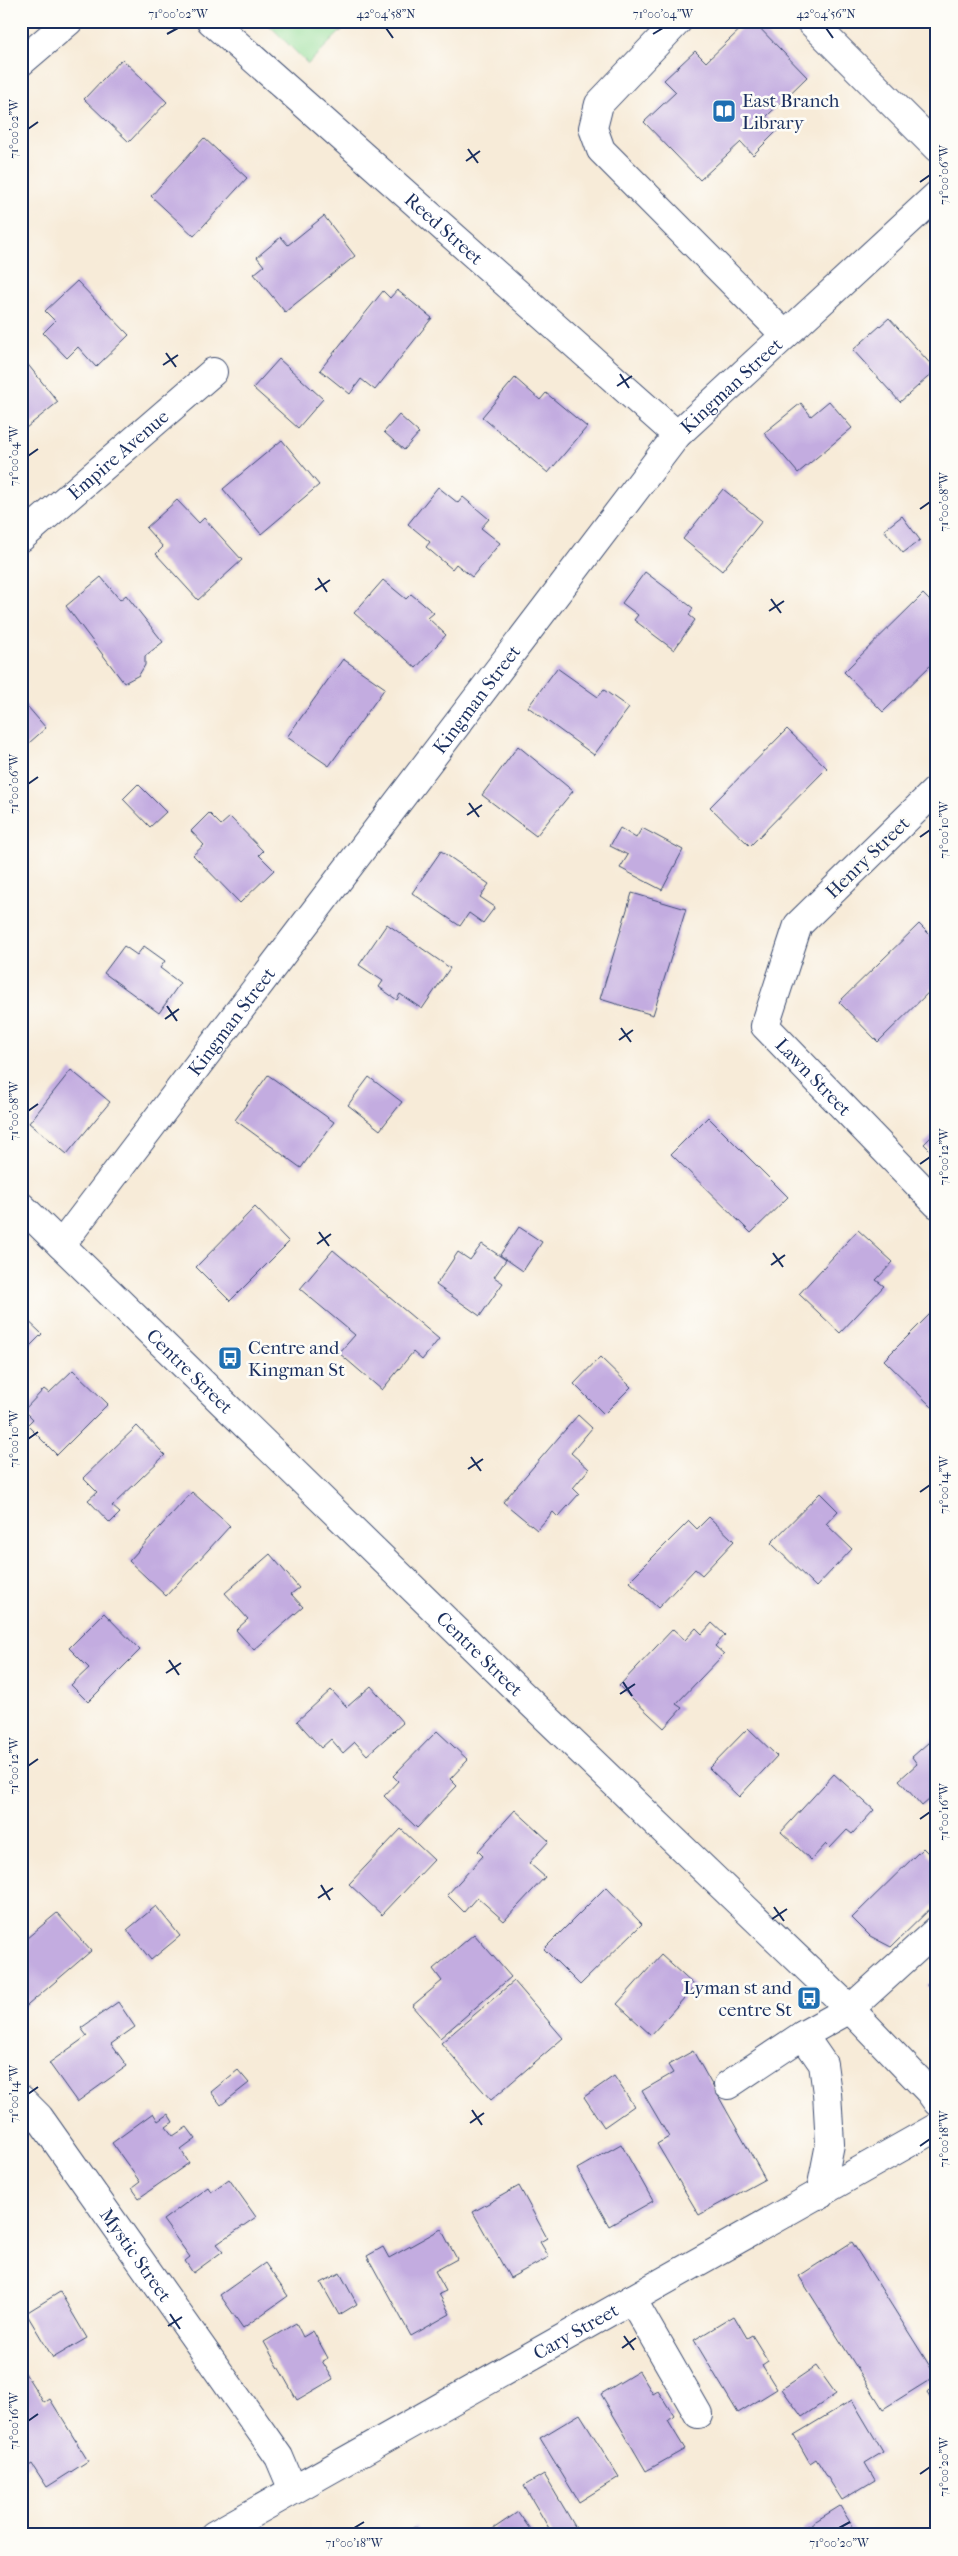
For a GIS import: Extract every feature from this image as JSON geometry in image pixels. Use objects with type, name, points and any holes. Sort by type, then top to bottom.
[{"type":"street","points":[[21,62],[70,21]]},
{"type":"street","name":"Reed Street","points":[[211,21],[678,435]]},
{"type":"street","points":[[678,21],[599,104],[593,128],[601,150],[785,335]]},
{"type":"street","points":[[810,21],[937,148]]},
{"type":"street","name":"Kingman Street","points":[[61,1245],[678,435],[937,195]]},
{"type":"street","name":"Empire Avenue","points":[[21,538],[213,372]]},
{"type":"street","name":"Henry Street","points":[[798,925],[937,789]]},
{"type":"street","name":"Lawn Street","points":[[798,925],[765,1026],[937,1204]]},
{"type":"street","name":"Centre Street","points":[[21,1206],[506,1679],[850,2008],[929,2091],[937,2102]]},
{"type":"street","points":[[728,2085],[803,2035],[850,2008],[937,1930]]},
{"type":"street","points":[[803,2035],[823,2064],[827,2093],[830,2144],[820,2195]]},
{"type":"street","name":"Mystic Street","points":[[21,2100],[39,2117],[279,2457],[293,2490]]},
{"type":"street","name":"Cary Street","points":[[214,2535],[820,2195],[937,2127]]},
{"type":"street","points":[[632,2299],[698,2414]]},
{"type":"green space","points":[[265,21],[351,21],[308,64]]},
{"type":"building","points":[[749,21],[753,21],[807,77],[766,117],[778,130],[753,155],[741,142],[700,180],[644,122],[676,92],[664,80],[695,51],[706,62]]},
{"type":"building","points":[[122,59],[167,102],[129,142],[84,99]]},
{"type":"building","points":[[204,138],[247,178],[194,236],[151,196]]},
{"type":"building","points":[[324,216],[355,256],[285,312],[254,274],[264,266],[257,257],[281,237],[288,245]]},
{"type":"building","points":[[77,281],[129,335],[96,367],[78,347],[67,358],[43,333],[55,321],[45,311]]},
{"type":"building","points":[[397,290],[432,318],[375,390],[361,379],[350,394],[320,370],[383,291],[390,298]]},
{"type":"building","points":[[889,318],[936,370],[900,402],[853,350]]},
{"type":"building","points":[[21,356],[58,402],[21,432]]},
{"type":"building","points":[[279,359],[323,399],[298,428],[253,388]]},
{"type":"building","points":[[515,378],[540,400],[546,393],[587,427],[548,473],[482,417]]},
{"type":"building","points":[[829,401],[852,428],[798,473],[764,433],[801,403],[811,416]]},
{"type":"building","points":[[399,415],[419,433],[404,450],[384,432]]},
{"type":"building","points":[[282,440],[319,485],[261,534],[223,489]]},
{"type":"building","points":[[438,487],[458,503],[463,497],[489,519],[481,528],[500,543],[472,577],[456,564],[452,569],[426,547],[430,542],[408,524]]},
{"type":"building","points":[[723,489],[762,521],[722,571],[683,539]]},
{"type":"building","points":[[177,500],[199,523],[204,518],[242,560],[198,600],[156,554],[163,547],[146,528]]},
{"type":"building","points":[[902,516],[920,540],[903,553],[884,530]]},
{"type":"building","points":[[645,572],[693,608],[689,615],[695,620],[674,650],[634,620],[638,615],[622,603]]},
{"type":"building","points":[[101,577],[120,600],[126,595],[163,642],[145,656],[145,665],[139,675],[124,683],[66,606]]},
{"type":"building","points":[[383,580],[406,599],[411,594],[434,613],[428,618],[446,635],[416,668],[354,613]]},
{"type":"building","points":[[923,594],[937,608],[937,659],[883,712],[844,672]]},
{"type":"building","points":[[343,659],[385,688],[329,766],[287,737]]},
{"type":"building","points":[[557,668],[598,697],[604,690],[629,708],[594,755],[528,707]]},
{"type":"building","points":[[21,699],[46,728],[21,750]]},
{"type":"building","points":[[787,729],[827,768],[750,846],[710,807]]},
{"type":"building","points":[[518,746],[573,791],[536,836],[482,795]]},
{"type":"building","points":[[138,784],[166,812],[150,827],[123,799]]},
{"type":"building","points":[[209,813],[221,825],[230,817],[263,851],[259,855],[274,870],[240,903],[193,855],[204,845],[191,831]]},
{"type":"building","points":[[620,828],[636,838],[642,828],[683,850],[662,890],[620,868],[628,855],[610,846]]},
{"type":"building","points":[[441,851],[489,884],[480,897],[495,907],[483,923],[469,913],[460,926],[412,893]]},
{"type":"building","points":[[632,893],[686,909],[653,1015],[600,999]]},
{"type":"building","points":[[387,924],[450,968],[422,1009],[400,994],[397,1000],[379,987],[383,981],[359,965]]},
{"type":"building","points":[[919,924],[937,942],[937,984],[878,1042],[839,1002]]},
{"type":"building","points":[[124,946],[137,955],[144,946],[165,961],[160,968],[180,983],[159,1013],[104,973]]},
{"type":"building","points":[[71,1070],[110,1102],[67,1154],[29,1123]]},
{"type":"building","points":[[268,1075],[334,1122],[301,1168],[235,1120]]},
{"type":"building","points":[[369,1077],[402,1102],[380,1130],[348,1105]]},
{"type":"building","points":[[708,1117],[788,1197],[751,1233],[671,1154]]},
{"type":"building","points":[[937,1131],[937,1157],[924,1144]]},
{"type":"building","points":[[255,1207],[289,1242],[230,1301],[196,1267]]},
{"type":"building","points":[[519,1227],[542,1242],[523,1271],[500,1255]]},
{"type":"building","points":[[858,1230],[893,1262],[876,1280],[884,1286],[840,1333],[799,1294]]},
{"type":"building","points":[[482,1244],[506,1260],[494,1277],[503,1283],[480,1316],[436,1285],[458,1252],[470,1260]]},
{"type":"building","points":[[333,1250],[439,1339],[422,1360],[413,1352],[382,1390],[339,1353],[355,1335],[300,1289]]},
{"type":"building","points":[[937,1307],[937,1406],[934,1409],[884,1360]]},
{"type":"building","points":[[21,1314],[42,1334],[21,1355]]},
{"type":"building","points":[[600,1357],[631,1387],[604,1414],[574,1384]]},
{"type":"building","points":[[73,1370],[108,1404],[57,1455],[27,1425],[33,1419],[24,1410],[44,1389],[49,1393]]},
{"type":"building","points":[[578,1415],[592,1428],[571,1453],[589,1469],[573,1488],[579,1494],[558,1517],[553,1512],[537,1530],[503,1502]]},
{"type":"building","points":[[137,1426],[165,1455],[112,1506],[120,1513],[110,1523],[88,1500],[97,1492],[83,1478]]},
{"type":"building","points":[[192,1492],[230,1526],[166,1596],[129,1561]]},
{"type":"building","points":[[820,1493],[838,1511],[826,1524],[852,1549],[816,1587],[771,1543]]},
{"type":"building","points":[[709,1517],[734,1541],[702,1575],[695,1569],[658,1608],[629,1581],[689,1521],[697,1529]]},
{"type":"building","points":[[270,1554],[299,1588],[291,1594],[303,1607],[254,1650],[236,1630],[248,1619],[225,1593]]},
{"type":"building","points":[[104,1613],[140,1650],[88,1702],[71,1685],[89,1668],[69,1648]]},
{"type":"building","points":[[712,1623],[725,1635],[715,1646],[724,1654],[676,1704],[682,1708],[664,1728],[619,1686],[673,1629],[685,1640],[696,1628],[702,1634]]},
{"type":"building","points":[[371,1686],[403,1723],[367,1755],[355,1742],[343,1753],[331,1739],[321,1748],[297,1721],[331,1690],[347,1707]]},
{"type":"building","points":[[748,1728],[777,1756],[739,1797],[709,1768]]},
{"type":"building","points":[[437,1731],[468,1760],[450,1779],[457,1786],[417,1828],[384,1796],[398,1781],[393,1776]]},
{"type":"building","points":[[937,1735],[937,1793],[922,1806],[899,1780],[917,1764],[912,1757]]},
{"type":"building","points":[[834,1774],[874,1810],[852,1834],[847,1830],[830,1848],[826,1844],[811,1860],[781,1832]]},
{"type":"building","points":[[515,1810],[549,1841],[529,1863],[545,1877],[504,1921],[477,1897],[464,1912],[447,1895],[483,1856],[478,1851]]},
{"type":"building","points":[[401,1829],[434,1860],[382,1915],[349,1884]]},
{"type":"building","points":[[923,1848],[937,1862],[937,1902],[891,1947],[870,1936],[852,1918]]},
{"type":"building","points":[[606,1887],[642,1924],[580,1985],[544,1949]]},
{"type":"building","points":[[156,1906],[180,1936],[151,1960],[127,1930]]},
{"type":"building","points":[[57,1913],[91,1951],[21,2011],[21,1943]]},
{"type":"building","points":[[474,1934],[511,1977],[440,2038],[412,2006],[442,1981],[433,1969]]},
{"type":"building","points":[[661,1955],[695,1986],[651,2035],[617,2004]]},
{"type":"building","points":[[937,1978],[937,1998],[927,1985]]},
{"type":"building","points":[[514,1981],[563,2038],[491,2100],[441,2043]]},
{"type":"building","points":[[118,2002],[135,2027],[111,2044],[127,2066],[77,2102],[49,2063],[87,2036],[81,2028]]},
{"type":"building","points":[[693,2051],[765,2179],[699,2215],[657,2144],[669,2137],[642,2091],[673,2073],[668,2065]]},
{"type":"building","points":[[238,2070],[249,2083],[221,2105],[211,2092]]},
{"type":"building","points":[[614,2076],[634,2106],[604,2127],[584,2097]]},
{"type":"building","points":[[153,2113],[158,2121],[168,2114],[173,2122],[166,2127],[173,2136],[187,2127],[196,2139],[181,2150],[189,2163],[139,2198],[132,2188],[140,2182],[112,2143]]},
{"type":"building","points":[[621,2144],[653,2201],[609,2226],[577,2169]]},
{"type":"building","points":[[229,2179],[256,2217],[217,2244],[223,2251],[193,2273],[185,2261],[190,2257],[163,2220],[208,2187],[211,2192]]},
{"type":"building","points":[[519,2186],[547,2238],[540,2242],[549,2257],[510,2278],[473,2212]]},
{"type":"building","points":[[441,2229],[457,2259],[435,2271],[446,2291],[439,2294],[450,2314],[411,2336],[367,2256],[383,2247],[389,2258]]},
{"type":"building","points":[[852,2242],[936,2376],[883,2409],[799,2276]]},
{"type":"building","points":[[265,2263],[288,2296],[243,2328],[220,2295]]},
{"type":"building","points":[[340,2273],[357,2304],[339,2315],[321,2283]]},
{"type":"building","points":[[60,2292],[87,2338],[53,2358],[26,2313]]},
{"type":"building","points":[[734,2316],[747,2338],[752,2335],[768,2361],[762,2365],[777,2389],[738,2413],[694,2340]]},
{"type":"building","points":[[296,2323],[303,2337],[313,2331],[328,2358],[322,2361],[333,2379],[297,2400],[264,2342]]},
{"type":"building","points":[[816,2366],[836,2394],[802,2417],[782,2389]]},
{"type":"building","points":[[639,2371],[653,2394],[658,2391],[674,2416],[668,2421],[685,2449],[646,2471],[601,2394]]},
{"type":"building","points":[[25,2373],[44,2403],[50,2399],[88,2461],[47,2487],[32,2464],[24,2469],[21,2465],[21,2375]]},
{"type":"building","points":[[937,2387],[937,2408],[927,2393]]},
{"type":"building","points":[[852,2400],[883,2452],[865,2463],[875,2480],[842,2500],[816,2459],[810,2463],[794,2435]]},
{"type":"building","points":[[580,2414],[619,2477],[579,2502],[540,2438]]},
{"type":"building","points":[[544,2474],[580,2535],[553,2535],[524,2486]]},
{"type":"building","points":[[840,2506],[858,2535],[806,2535],[803,2529]]},
{"type":"building","points":[[518,2512],[534,2535],[484,2535]]},
{"type":"building","points":[[415,2526],[421,2535],[403,2535]]},
{"type":"place","name":"East Branch Library","points":[[724,111]]},
{"type":"place","name":"Centre and Kingman St","points":[[230,1358]]},
{"type":"place","name":"Lyman st and centre St","points":[[809,1998]]}]
